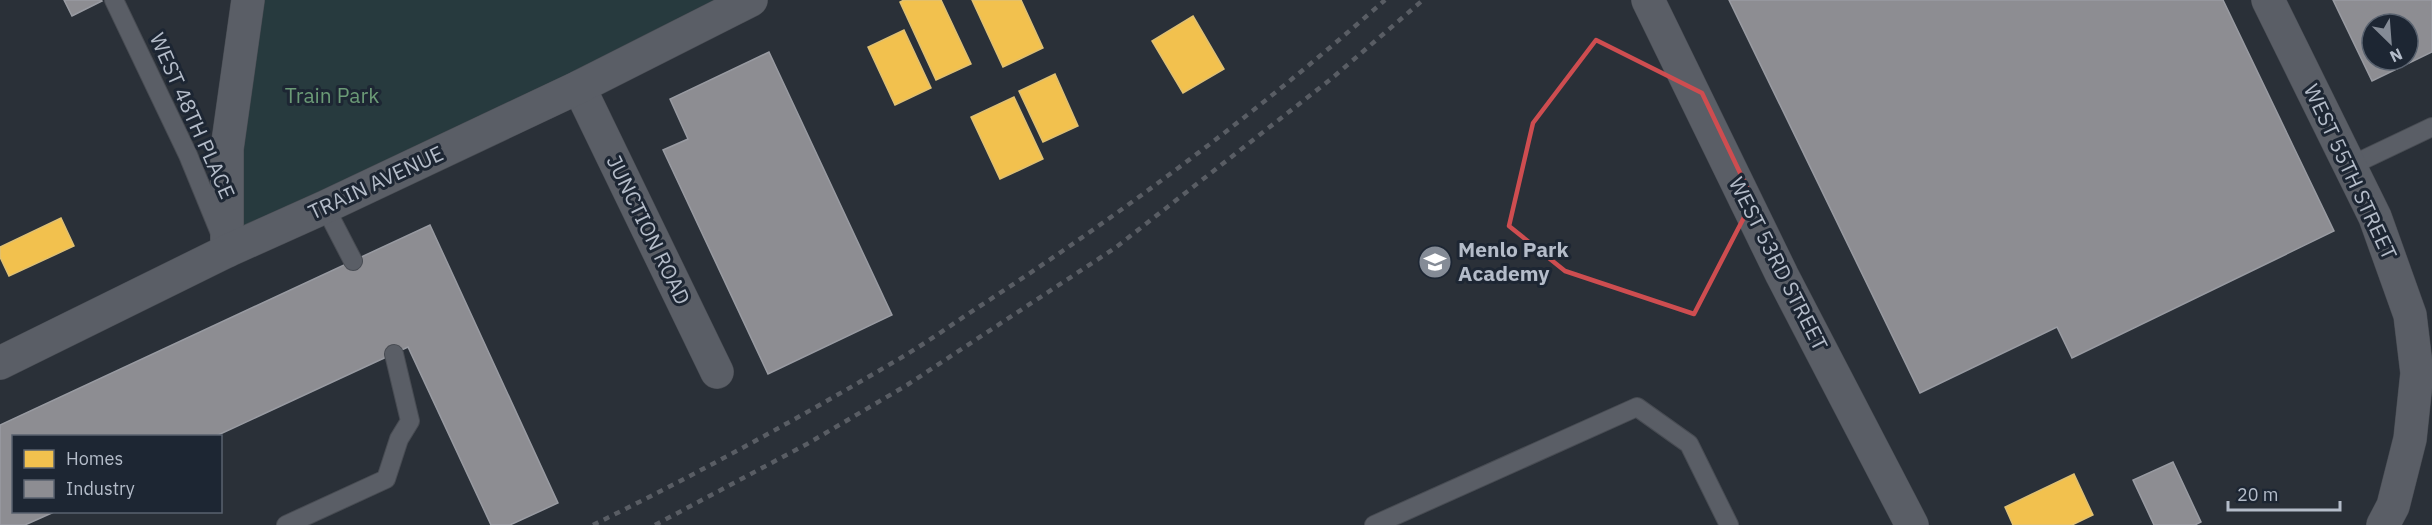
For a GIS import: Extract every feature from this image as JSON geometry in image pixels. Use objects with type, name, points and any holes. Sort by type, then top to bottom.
[{"type":"street","points":[[227,251],[227,149],[248,0]]},
{"type":"street","name":"TRAIN AVENUE","points":[[0,363],[227,251],[579,87],[751,0]]},
{"type":"street","name":"WEST 53RD STREET","points":[[1648,0],[1782,275],[1912,525]]},
{"type":"street","name":"WEST 55TH STREET","points":[[2268,0],[2375,217],[2410,315],[2417,373],[2410,439],[2393,506],[2383,525]]},
{"type":"street","name":"JUNCTION ROAD","points":[[579,87],[717,372]]},
{"type":"lane","name":"WEST 48TH PLACE","points":[[114,0],[188,155],[227,251]]},
{"type":"lane","points":[[2350,166],[2432,127]]},
{"type":"lane","points":[[325,207],[353,261]]},
{"type":"lane","points":[[286,525],[386,479],[399,439],[410,421],[394,354]]},
{"type":"lane","points":[[1374,525],[1637,407],[1689,444],[1729,525]]},
{"type":"highlighted area","points":[[1596,40],[1702,93],[1753,200],[1694,314],[1565,271],[1509,226],[1533,123]]},
{"type":"green space","name":"Train Park","points":[[248,0],[751,0],[227,251]]},
{"type":"building: Homes","points":[[904,0],[941,0],[971,64],[936,80],[900,2]]},
{"type":"building: Homes","points":[[972,0],[1021,0],[1043,48],[1003,67]]},
{"type":"building: Homes","points":[[1193,16],[1224,69],[1183,93],[1152,41]]},
{"type":"building: Homes","points":[[904,30],[931,88],[895,105],[868,47]]},
{"type":"building: Homes","points":[[1055,74],[1078,126],[1043,142],[1019,91]]},
{"type":"building: Homes","points":[[1014,97],[1043,159],[1000,179],[971,117]]},
{"type":"building: Homes","points":[[61,218],[74,246],[9,276],[0,257],[0,247]]},
{"type":"building: Homes","points":[[2074,474],[2093,515],[2072,525],[2013,525],[2005,507]]},
{"type":"building: Industry","points":[[64,0],[101,0],[102,1],[72,16]]},
{"type":"building: Industry","points":[[1729,0],[2223,0],[2334,231],[2072,358],[2057,327],[1920,393]]},
{"type":"building: Industry","points":[[2333,0],[2432,0],[2432,52],[2420,58],[2420,12],[2360,12],[2360,56]]},
{"type":"building: Industry","points":[[769,52],[892,315],[768,374],[663,150],[688,139],[670,99]]},
{"type":"building: Industry","points":[[2368,72],[2391,72],[2372,81]]},
{"type":"building: Industry","points":[[430,225],[558,503],[510,525],[491,525],[408,347],[218,435],[12,435],[12,513],[52,513],[25,525],[0,525],[0,425]]},
{"type":"building: Industry","points":[[2173,462],[2201,522],[2195,525],[2154,525],[2133,480]]},
{"type":"railway","points":[[593,525],[669,487],[855,385],[1033,271],[1137,198],[1238,122],[1385,0]]},
{"type":"railway","points":[[655,525],[807,444],[907,385],[1115,248],[1331,79],[1423,0]]},
{"type":"place","name":"Menlo Park Academy","points":[[1435,262]]}]
